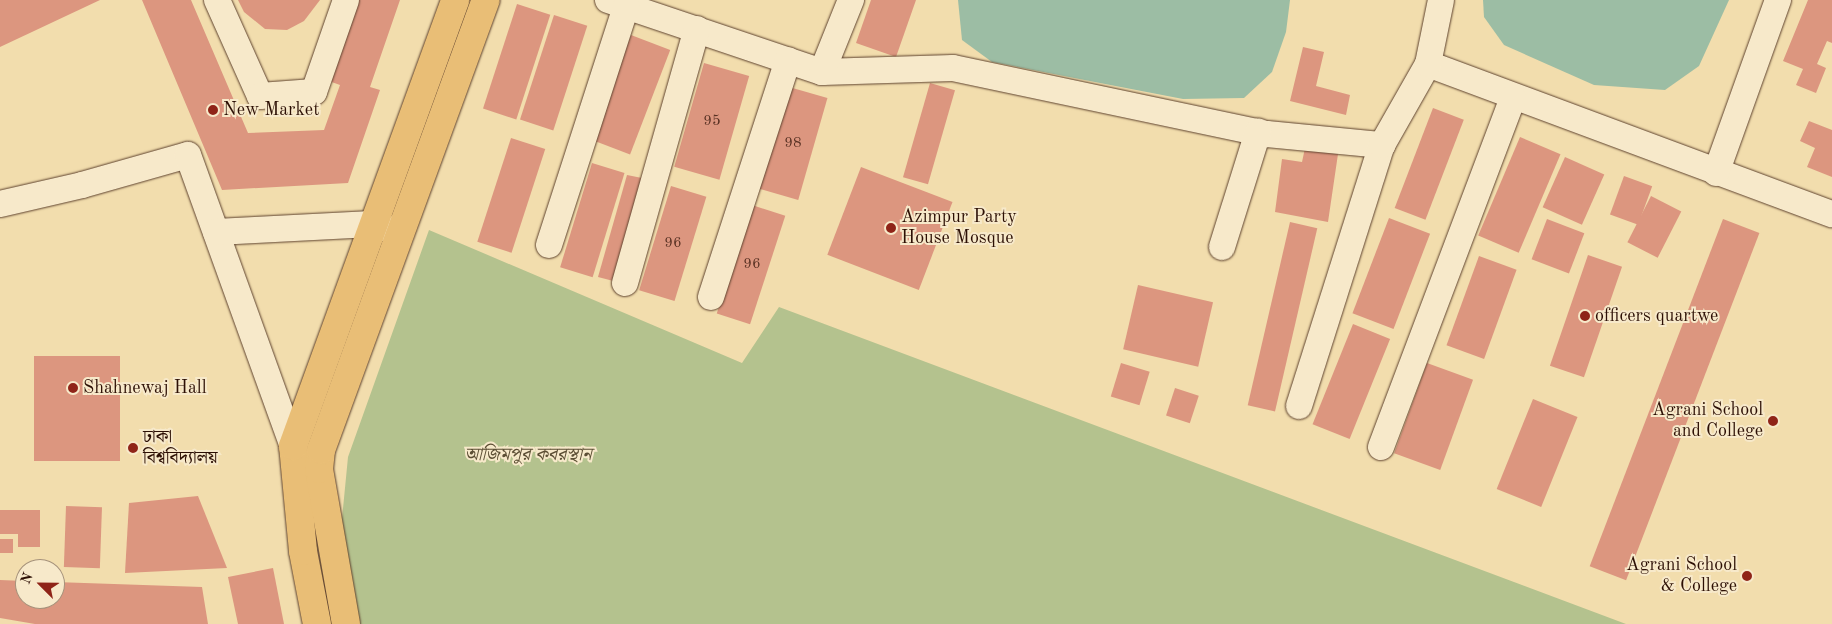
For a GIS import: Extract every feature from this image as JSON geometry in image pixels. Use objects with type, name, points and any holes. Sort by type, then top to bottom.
[{"type":"main road","points":[[316,624],[303,551],[293,446],[372,224],[455,0]]},
{"type":"main road","points":[[346,624],[319,469],[321,450],[486,0]]},
{"type":"street","points":[[217,0],[260,96],[314,92],[346,0]]},
{"type":"street","points":[[822,72],[851,0]]},
{"type":"street","points":[[1299,406],[1382,145],[1428,64],[1441,0]]},
{"type":"street","points":[[1716,173],[1778,0]]},
{"type":"street","points":[[549,245],[617,3],[822,72],[953,68],[1258,132],[1382,145]]},
{"type":"street","points":[[625,283],[697,29]]},
{"type":"street","points":[[711,297],[788,60]]},
{"type":"street","points":[[1428,64],[1513,98],[1832,214]]},
{"type":"street","points":[[1380,447],[1513,98]]},
{"type":"street","points":[[1222,247],[1258,132]]},
{"type":"street","points":[[0,204],[188,155],[293,446]]},
{"type":"street","points":[[216,232],[372,224],[401,233]]},
{"type":"green space","name":"আজিমপুর কবরস্থান","points":[[429,230],[742,363],[779,307],[1626,624],[359,624],[341,529],[348,457]]},
{"type":"shaded area","points":[[958,0],[1290,0],[1286,32],[1272,72],[1244,98],[1183,99],[992,62],[962,40]]},
{"type":"shaded area","points":[[1483,0],[1729,0],[1699,66],[1665,90],[1594,85],[1504,45],[1484,17]]},
{"type":"building","points":[[0,0],[100,0],[0,47]]},
{"type":"building","name":"New Market","points":[[142,0],[191,0],[248,133],[324,130],[340,85],[326,80],[354,0],[400,0],[370,87],[380,90],[348,183],[222,190]]},
{"type":"building","points":[[238,0],[320,0],[304,21],[287,30],[265,29],[244,12]]},
{"type":"building","points":[[871,0],[916,0],[896,57],[856,43]]},
{"type":"building","points":[[1808,0],[1832,0],[1832,43],[1827,41],[1817,64],[1826,68],[1816,93],[1796,85],[1803,69],[1783,61]]},
{"type":"building","points":[[517,4],[550,15],[516,119],[483,109]]},
{"type":"building","points":[[554,15],[587,26],[553,130],[520,120]]},
{"type":"building","points":[[631,35],[670,50],[630,155],[591,140]]},
{"type":"building","points":[[1303,47],[1324,52],[1316,86],[1350,95],[1346,115],[1290,101]]},
{"type":"building","points":[[704,63],[749,76],[719,180],[674,167]]},
{"type":"building","points":[[930,83],[955,90],[928,184],[903,177]]},
{"type":"building","points":[[789,87],[827,98],[798,200],[760,189]]},
{"type":"building","points":[[1433,108],[1464,120],[1425,220],[1395,208]]},
{"type":"building","points":[[1809,121],[1832,130],[1832,177],[1807,167],[1815,148],[1800,141]]},
{"type":"building","points":[[1520,137],[1561,154],[1519,253],[1478,235]]},
{"type":"building","points":[[511,138],[545,149],[512,253],[477,242]]},
{"type":"building","points":[[1305,148],[1338,154],[1328,222],[1275,212],[1282,159],[1302,162]]},
{"type":"building","points":[[1565,157],[1604,174],[1582,225],[1543,207]]},
{"type":"building","points":[[592,163],[625,173],[593,277],[560,267]]},
{"type":"building","name":"Azimpur Party House Mosque","points":[[861,167],[952,202],[919,290],[827,255]]},
{"type":"building","points":[[627,175],[647,179],[621,283],[598,277]]},
{"type":"building","points":[[1624,176],[1652,186],[1638,225],[1610,215]]},
{"type":"building","points":[[671,186],[706,197],[675,301],[639,290]]},
{"type":"building","points":[[1651,196],[1681,211],[1658,258],[1627,242]]},
{"type":"building","points":[[752,205],[785,216],[750,324],[717,313]]},
{"type":"building","points":[[1389,218],[1430,234],[1394,329],[1352,313]]},
{"type":"building","points":[[1547,219],[1584,233],[1569,273],[1532,259]]},
{"type":"building","points":[[1723,219],[1759,233],[1626,580],[1590,566]]},
{"type":"building","points":[[1290,222],[1317,228],[1275,411],[1248,405]]},
{"type":"building","name":"officers quartwe","points":[[1588,255],[1622,267],[1584,377],[1550,366]]},
{"type":"building","points":[[1479,256],[1517,270],[1484,359],[1447,345]]},
{"type":"building","points":[[1138,285],[1213,302],[1198,367],[1123,349]]},
{"type":"building","points":[[1353,324],[1390,339],[1350,439],[1313,424]]},
{"type":"building","points":[[34,356],[120,356],[120,461],[34,461]]},
{"type":"building","points":[[1121,363],[1150,372],[1139,405],[1111,396]]},
{"type":"building","points":[[1427,363],[1473,380],[1440,470],[1394,453]]},
{"type":"building","points":[[1175,388],[1199,396],[1190,423],[1166,416]]},
{"type":"building","points":[[1533,399],[1578,417],[1541,507],[1497,489]]},
{"type":"building","points":[[198,496],[227,568],[125,573],[129,503]]},
{"type":"building","points":[[66,506],[102,507],[100,568],[65,567]]},
{"type":"building","points":[[0,510],[40,510],[40,547],[18,547],[18,534],[0,534]]},
{"type":"building","points":[[0,539],[13,539],[13,553],[0,553]]},
{"type":"building","points":[[273,568],[284,624],[238,624],[228,577]]},
{"type":"building","points":[[0,580],[15,581],[15,609],[65,609],[65,582],[202,587],[208,624],[35,624],[0,618]]},
{"type":"place","name":"New Market","points":[[213,110]]},
{"type":"place","name":"Azimpur Party House Mosque","points":[[891,228]]},
{"type":"place","name":"officers quartwe","points":[[1585,316]]},
{"type":"place","name":"Shahnewaj Hall","points":[[73,388]]},
{"type":"place","name":"Agrani School and College","points":[[1773,421]]},
{"type":"place","name":"ঢাকা বিশ্ববিদ্যালয়","points":[[133,448]]},
{"type":"place","name":"Agrani School & College","points":[[1747,576]]}]
